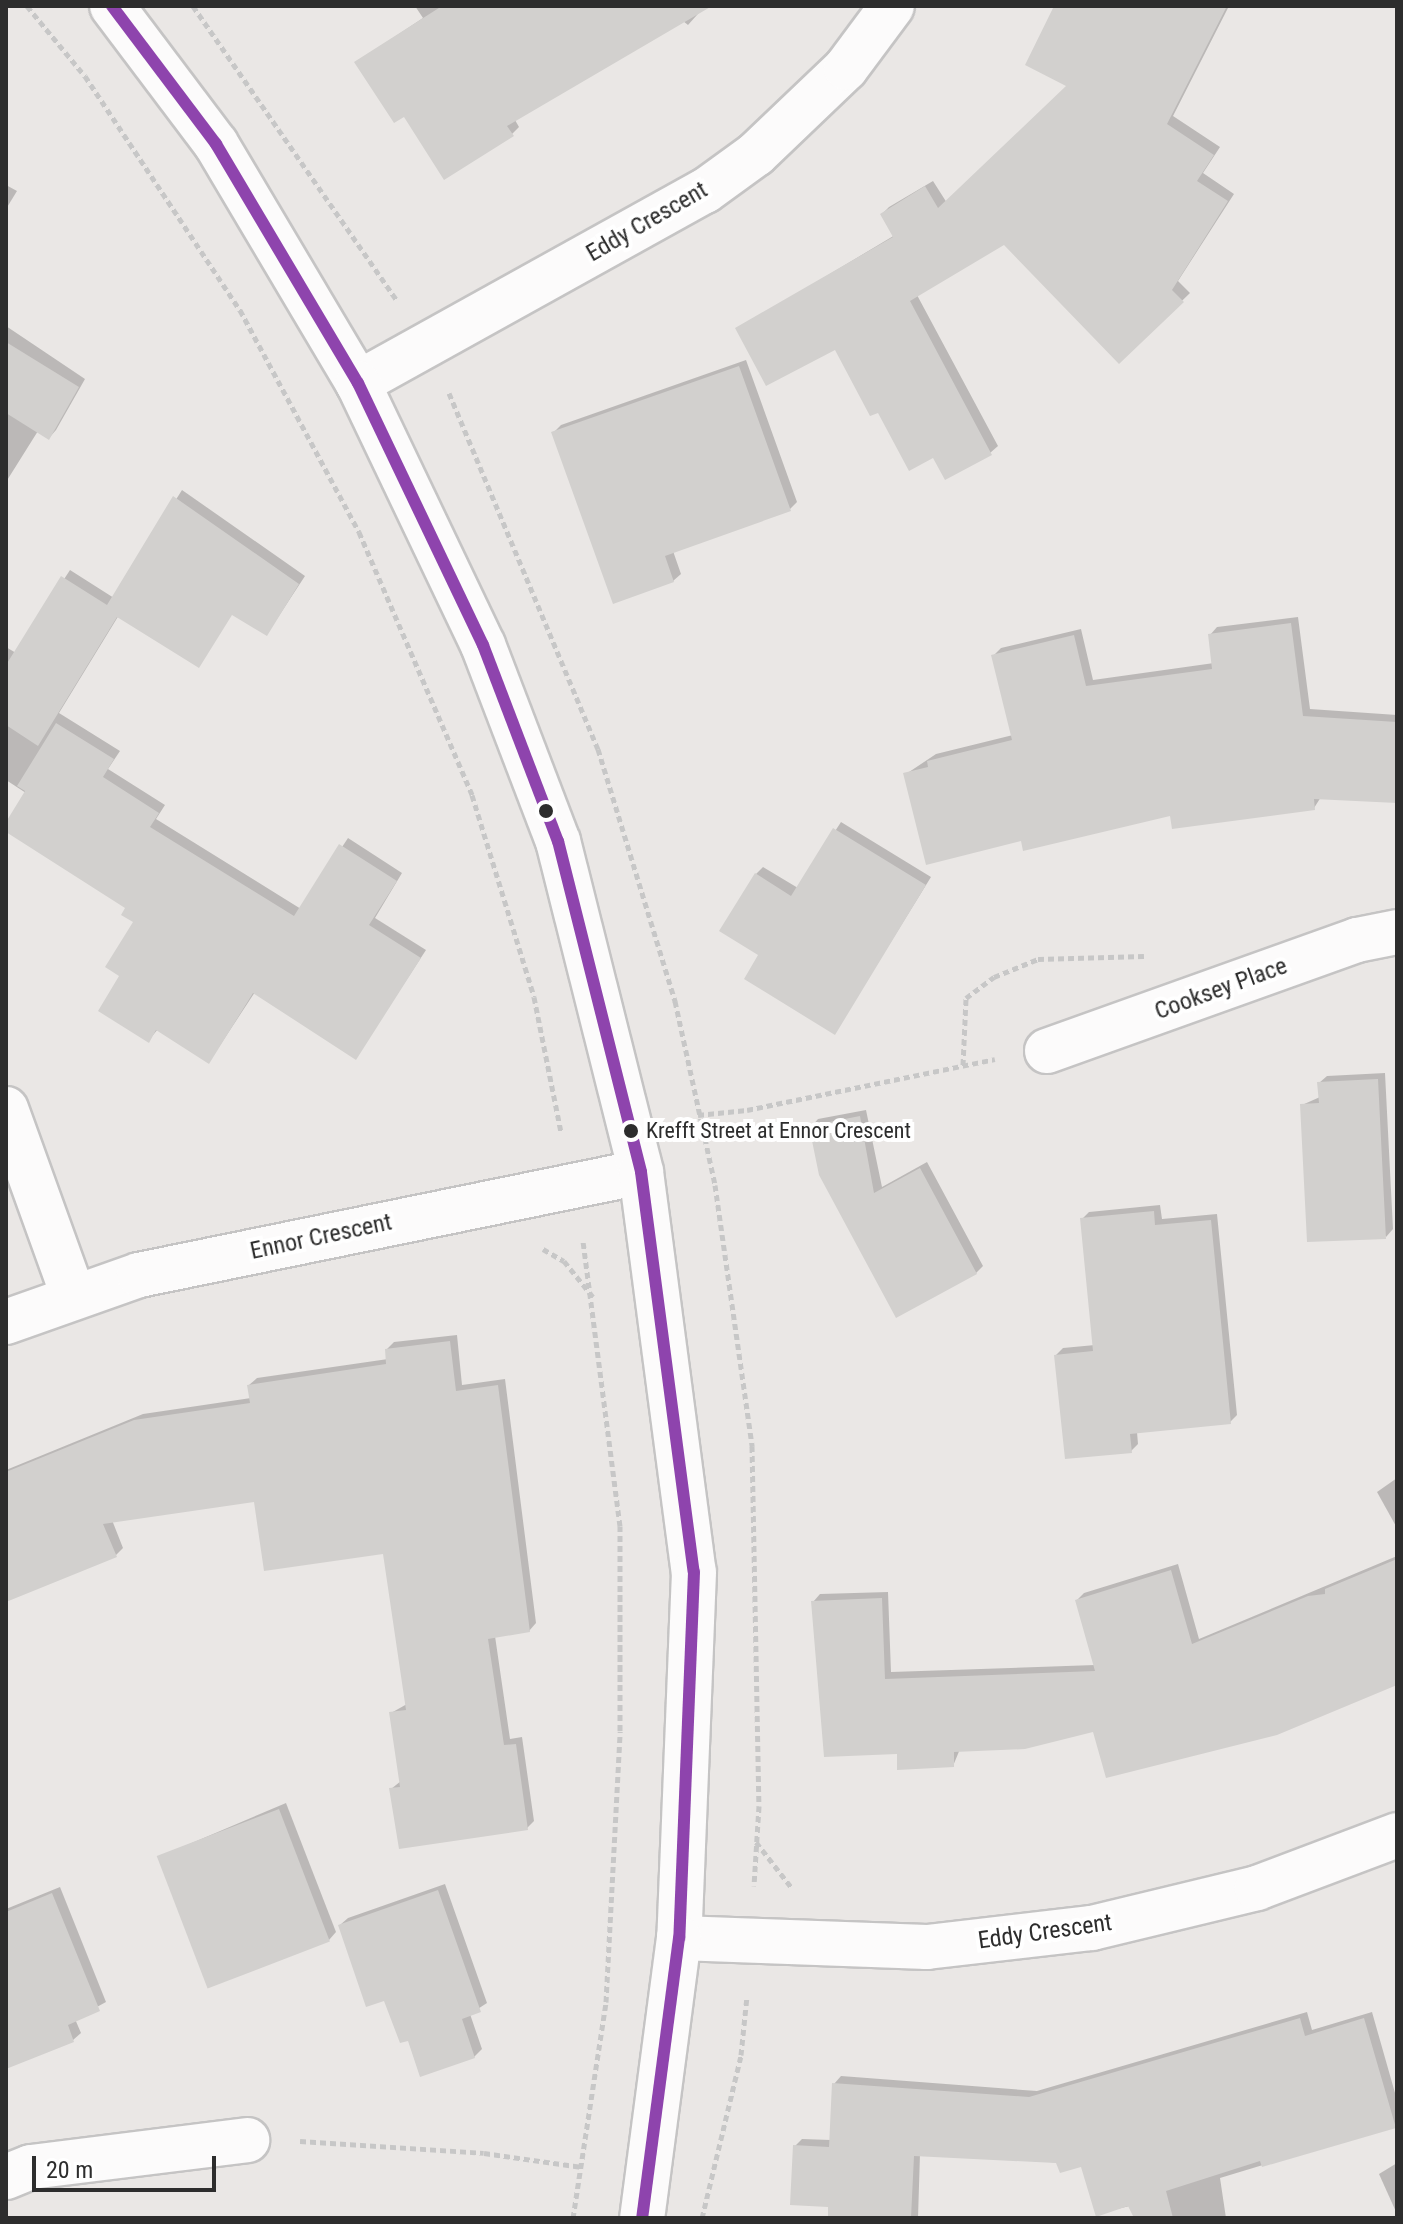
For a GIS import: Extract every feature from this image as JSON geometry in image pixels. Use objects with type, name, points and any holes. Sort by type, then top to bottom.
[{"type":"street","points":[[112,6],[216,144],[358,383],[483,645],[558,841],[641,1172],[694,1572],[679,1938],[642,2218]]},
{"type":"street","name":"Eddy Crescent","points":[[358,383],[705,191],[756,154],[846,68],[892,6]]},
{"type":"street","name":"Cooksey Place","points":[[1047,1051],[1357,940],[1397,932]]},
{"type":"street","points":[[6,1109],[73,1295]]},
{"type":"street","name":"Ennor Crescent","points":[[6,1322],[73,1295],[139,1275],[641,1172]]},
{"type":"street","name":"Eddy Crescent","points":[[679,1938],[927,1947],[1092,1928],[1257,1888],[1397,1835]]},
{"type":"street","points":[[6,2177],[31,2167],[247,2140]]},
{"type":"path","points":[[27,6],[85,76],[240,310],[359,532],[472,795],[534,997],[553,1091]]},
{"type":"path","points":[[698,1115],[747,1110],[1047,1051]]},
{"type":"path","points":[[573,2218],[606,2002],[620,1731],[620,1526],[594,1297]]},
{"type":"path","points":[[756,1842],[796,1893]]},
{"type":"path","points":[[702,2218],[741,2055]]},
{"type":"path","points":[[247,2140],[484,2153],[582,2167]]},
{"type":"building","points":[[442,6],[712,6],[507,126],[514,136],[444,180],[404,117],[394,123],[354,62]]},
{"type":"building","points":[[1054,6],[1227,6],[1167,124],[1214,155],[1197,181],[1228,201],[1172,290],[1184,302],[1119,364],[1004,245],[910,301],[992,455],[945,480],[933,458],[909,471],[878,413],[870,416],[835,350],[766,386],[735,328],[893,237],[880,214],[925,186],[938,208],[1066,86],[1025,65]]},
{"type":"building","points":[[6,342],[79,387],[49,440],[6,413]]},
{"type":"building","points":[[739,366],[791,511],[665,556],[674,582],[613,604],[551,432]]},
{"type":"building","points":[[173,496],[299,584],[267,636],[232,615],[199,668],[117,617],[38,746],[6,725],[6,665],[61,576],[107,605]]},
{"type":"building","points":[[1291,623],[1303,716],[1397,722],[1397,803],[1314,799],[1315,810],[1172,829],[1170,816],[1023,851],[1021,841],[926,865],[903,773],[928,767],[927,761],[1012,740],[991,655],[1074,635],[1086,686],[1212,669],[1208,634]]},
{"type":"building","points":[[56,723],[114,759],[103,777],[159,813],[150,827],[294,916],[339,844],[397,881],[369,925],[421,958],[356,1060],[253,993],[209,1064],[156,1030],[149,1043],[98,1011],[119,976],[105,967],[133,922],[121,915],[125,908],[6,832],[6,822],[25,791],[17,786]]},
{"type":"building","points":[[833,828],[926,885],[835,1035],[744,979],[758,955],[719,931],[755,873],[791,896]]},
{"type":"building","points":[[1378,1079],[1386,1239],[1307,1242],[1300,1104],[1319,1103],[1317,1082]]},
{"type":"building","points":[[860,1116],[874,1193],[920,1168],[977,1274],[896,1318],[819,1175],[809,1126]]},
{"type":"building","points":[[1154,1211],[1155,1225],[1211,1220],[1231,1424],[1130,1434],[1132,1453],[1065,1459],[1054,1355],[1093,1351],[1080,1218]]},
{"type":"building","points":[[450,1341],[456,1391],[498,1385],[530,1632],[488,1639],[504,1745],[516,1744],[528,1830],[399,1849],[389,1788],[400,1787],[389,1712],[406,1710],[383,1554],[264,1571],[254,1502],[103,1524],[117,1557],[6,1602],[6,1472],[134,1420],[250,1403],[247,1385],[386,1364],[385,1349]]},
{"type":"building","points":[[1397,1559],[1397,1685],[1277,1735],[1106,1778],[1093,1732],[1025,1749],[954,1752],[954,1767],[897,1770],[897,1754],[824,1757],[811,1601],[882,1598],[885,1679],[1095,1671],[1075,1600],[1171,1570],[1192,1644],[1308,1596],[1325,1594],[1325,1589]]},
{"type":"building","points":[[279,1809],[330,1942],[208,1989],[157,1856]]},
{"type":"building","points":[[438,1890],[481,2012],[462,2019],[475,2058],[420,2077],[408,2041],[400,2043],[384,2001],[366,2007],[338,1925]]},
{"type":"building","points":[[52,1893],[100,2011],[68,2025],[74,2042],[6,2069],[6,1912]]},
{"type":"building","points":[[1300,2018],[1305,2036],[1364,2018],[1396,2128],[1262,2167],[1260,2161],[1166,2191],[1173,2218],[1134,2218],[1128,2206],[1096,2217],[1081,2167],[1060,2173],[1056,2163],[914,2156],[911,2218],[828,2218],[828,2207],[790,2205],[793,2145],[829,2147],[832,2083],[1029,2097]]},
{"type":"transit line","points":[[112,6],[216,144],[358,383],[483,645],[558,841],[641,1172],[694,1572],[679,1938],[642,2218]]},
{"type":"place","name":"Krefft Street at Ennor Crescent","points":[[631,1131]]}]
